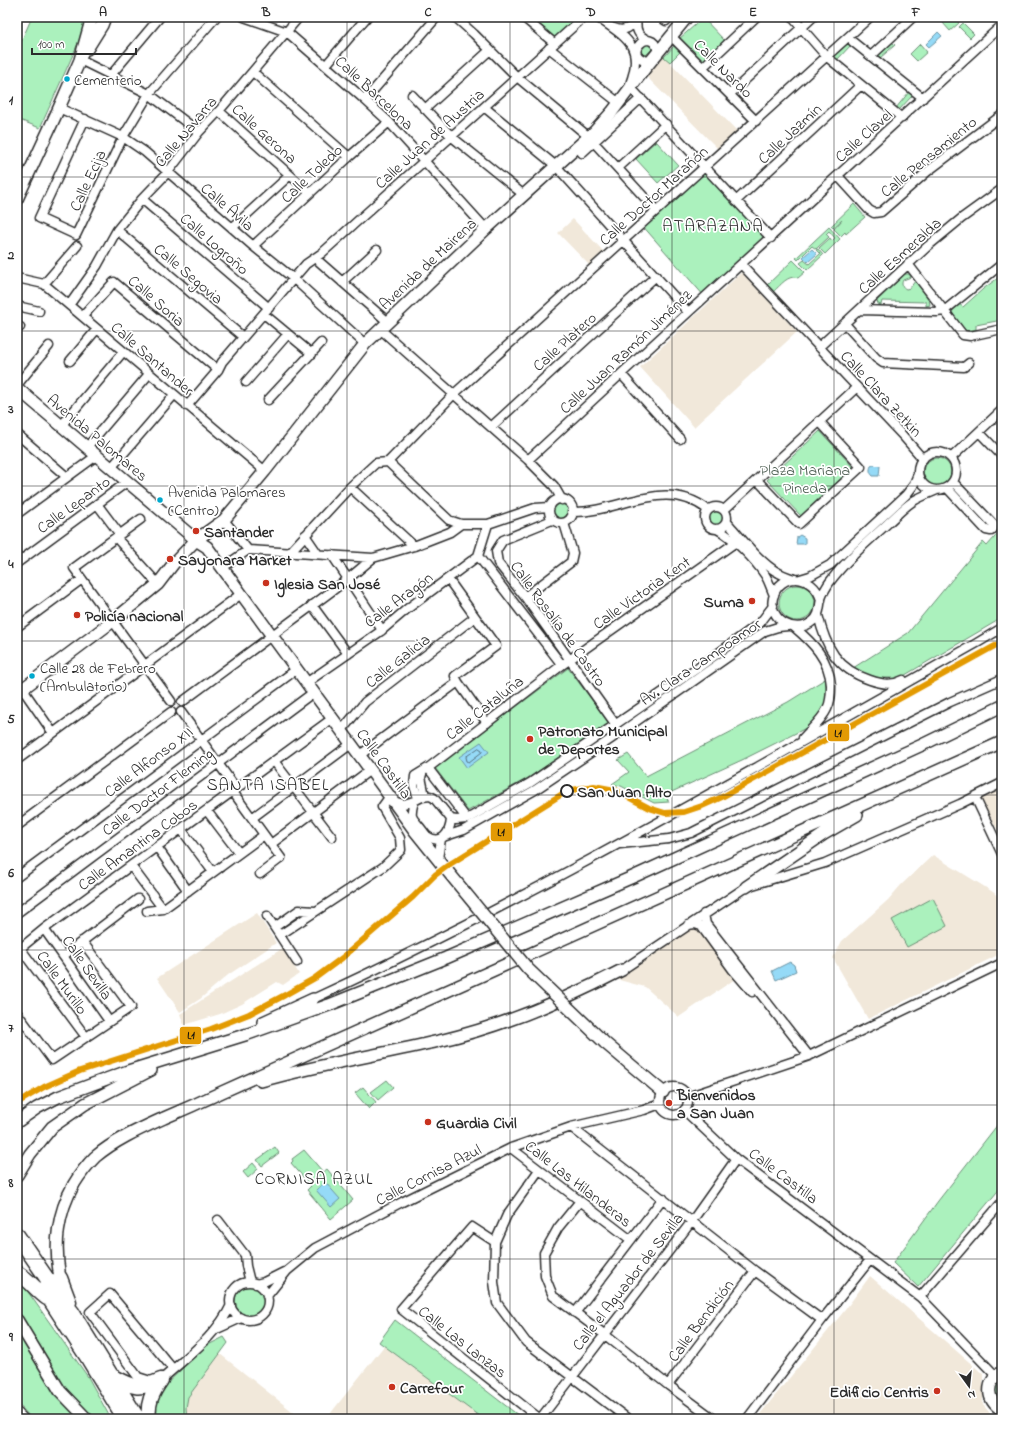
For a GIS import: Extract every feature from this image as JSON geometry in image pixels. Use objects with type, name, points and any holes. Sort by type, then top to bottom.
[{"type":"highway","points":[[17,1235],[59,1296],[72,1312],[114,1377],[138,1419]]},
{"type":"highway","points":[[17,1252],[89,1360],[125,1419]]},
{"type":"highway","points":[[17,1273],[27,1279],[38,1291],[50,1300]]},
{"type":"highway","points":[[60,1278],[72,1312]]},
{"type":"highway","points":[[114,1377],[134,1386],[142,1387],[158,1381]]},
{"type":"highway","points":[[149,1419],[148,1408],[158,1381]]},
{"type":"main road","points":[[17,199],[60,108],[80,60],[92,17]]},
{"type":"main road","points":[[80,60],[102,25],[105,17]]},
{"type":"main road","name":"Avenida de Mairena","points":[[19,688],[113,621],[158,584],[174,563],[196,540],[224,520],[265,471],[365,344],[486,229],[556,166],[592,139],[650,61],[687,17]]},
{"type":"main road","name":"Avenida Palomares","points":[[17,388],[196,540],[207,547],[241,594]]},
{"type":"main road","name":"Calle Castilla","points":[[241,594],[391,798],[422,833],[439,861],[528,968],[605,1043],[663,1092]]},
{"type":"main road","points":[[189,1053],[329,1005],[452,956],[656,866],[922,745],[1002,706]]},
{"type":"main road","points":[[60,1278],[56,1251],[56,1238],[66,1198],[79,1175],[94,1158],[113,1144],[140,1129],[1002,742]]},
{"type":"main road","points":[[746,887],[824,834],[908,785]]},
{"type":"main road","points":[[222,1092],[305,1068],[440,1041],[496,1025],[573,996],[622,970]]},
{"type":"main road","points":[[17,1122],[58,1096],[128,1071],[173,1059],[189,1053],[246,1030],[313,999]]},
{"type":"main road","points":[[17,1175],[30,1154],[52,1127],[85,1104],[173,1059]]},
{"type":"main road","points":[[17,1320],[60,1391],[87,1419]]},
{"type":"main road","points":[[999,1374],[992,1381],[990,1395],[992,1402],[996,1407],[1002,1410]]},
{"type":"main road","points":[[17,1414],[22,1419]]},
{"type":"street","points":[[111,75],[160,17]]},
{"type":"street","name":"Calle Ecija","points":[[84,119],[39,218],[76,236],[123,137],[149,94],[216,17]]},
{"type":"street","name":"Calle Barcelona","points":[[244,17],[255,19],[286,32],[366,100],[389,122],[486,229]]},
{"type":"street","name":"Calle Navarra","points":[[70,304],[97,266],[117,230],[168,172],[199,132],[253,72],[299,17]]},
{"type":"street","points":[[326,65],[367,17]]},
{"type":"street","points":[[366,100],[437,17]]},
{"type":"street","points":[[455,17],[517,77],[592,139],[656,210]]},
{"type":"street","points":[[523,17],[551,45],[625,95],[641,98],[771,238]]},
{"type":"street","name":"Calle Juan de Austria","points":[[187,406],[218,370],[222,362],[306,264],[322,253],[452,137],[551,45],[584,17]]},
{"type":"street","points":[[597,17],[626,38],[642,60],[650,61]]},
{"type":"street","points":[[625,95],[634,71],[635,57],[630,39],[632,28],[638,17]]},
{"type":"street","points":[[638,17],[636,27],[640,36]]},
{"type":"street","points":[[660,17],[666,21],[669,17]]},
{"type":"street","points":[[703,67],[756,17]]},
{"type":"street","points":[[792,17],[827,57],[902,118]]},
{"type":"street","points":[[730,94],[813,17]]},
{"type":"street","name":"Calle Doctor Marañón","points":[[388,462],[454,394],[870,17]]},
{"type":"street","points":[[871,56],[913,17]]},
{"type":"street","name":"Calle Clavel","points":[[742,264],[1002,25]]},
{"type":"street","points":[[611,27],[621,30],[632,28]]},
{"type":"street","points":[[632,28],[640,36],[655,44],[658,52]]},
{"type":"street","name":"Calle Nardo","points":[[671,36],[756,121]]},
{"type":"street","points":[[638,56],[636,51],[638,46],[643,41],[648,40]]},
{"type":"street","points":[[854,42],[924,98]]},
{"type":"street","points":[[425,109],[490,50]]},
{"type":"street","points":[[80,60],[149,94],[199,132]]},
{"type":"street","points":[[253,72],[350,157]]},
{"type":"street","name":"Calle Jazmín","points":[[736,200],[861,85]]},
{"type":"street","points":[[412,95],[452,137],[524,195]]},
{"type":"street","points":[[582,154],[592,139],[641,98]]},
{"type":"street","points":[[484,107],[556,166],[688,312]]},
{"type":"street","name":"Calle Ávila","points":[[60,108],[123,137],[145,152],[253,246],[294,279],[365,344]]},
{"type":"street","name":"Calle Gerona","points":[[219,111],[310,193]]},
{"type":"street","name":"Calle Pensamiento","points":[[838,176],[869,210],[874,213],[881,212],[928,170],[1002,115]]},
{"type":"street","name":"Calle Toledo","points":[[253,246],[389,122]]},
{"type":"street","points":[[618,168],[666,124]]},
{"type":"street","points":[[232,228],[290,175]]},
{"type":"street","name":"Calle Esmeralda","points":[[819,347],[942,233],[1002,189]]},
{"type":"street","name":"Calle Logroño","points":[[142,200],[266,311],[288,334],[312,354]]},
{"type":"street","name":"Calle Segovia","points":[[117,230],[243,337]]},
{"type":"street","points":[[44,284],[77,246]]},
{"type":"street","points":[[342,282],[377,250]]},
{"type":"street","points":[[315,258],[342,282],[454,394],[528,460],[554,486],[562,500],[568,503],[572,508],[570,519],[564,523],[558,523],[552,520],[549,514],[550,507],[556,501],[562,500]]},
{"type":"street","name":"Calle Juan Ramón Jiménez","points":[[528,460],[742,264]]},
{"type":"street","name":"Calle Clara Zetkin","points":[[742,264],[923,459]]},
{"type":"street","points":[[908,264],[944,311],[966,336],[1002,330]]},
{"type":"street","points":[[860,310],[944,311],[1002,264]]},
{"type":"street","name":"Calle Platero","points":[[491,427],[656,276]]},
{"type":"street","name":"Calle Santander","points":[[17,278],[44,284],[70,304],[123,352],[265,471]]},
{"type":"street","name":"Calle Soria","points":[[83,316],[114,282],[218,370]]},
{"type":"street","points":[[17,306],[39,311]]},
{"type":"street","points":[[845,324],[876,358],[883,363],[964,367],[969,363]]},
{"type":"street","points":[[70,361],[97,329]]},
{"type":"street","points":[[246,382],[288,334]]},
{"type":"street","points":[[268,400],[321,343]]},
{"type":"street","points":[[17,385],[49,346]]},
{"type":"street","points":[[61,426],[123,352]]},
{"type":"street","points":[[87,448],[149,374]]},
{"type":"street","points":[[621,374],[680,439]]},
{"type":"street","points":[[724,510],[857,387]]},
{"type":"street","points":[[111,468],[174,395]]},
{"type":"street","points":[[951,458],[1002,410]]},
{"type":"street","points":[[756,480],[800,524],[861,467],[819,421]]},
{"type":"street","points":[[979,432],[1002,455]]},
{"type":"street","points":[[17,434],[67,477]]},
{"type":"street","points":[[774,595],[782,584],[810,576],[830,565],[906,495],[913,486],[918,474],[918,468],[923,459],[934,453],[940,453],[951,458],[956,470],[955,476],[950,485],[911,502],[862,547],[829,583],[821,600]]},
{"type":"street","points":[[17,514],[96,456]]},
{"type":"street","points":[[290,552],[350,487],[376,462],[388,462],[450,520],[461,524],[488,524],[535,508],[550,507]]},
{"type":"street","points":[[918,474],[926,487],[937,490]]},
{"type":"street","name":"Calle Lepanto","points":[[17,563],[127,482]]},
{"type":"street","points":[[950,485],[994,524],[991,531],[986,530],[950,485]]},
{"type":"street","points":[[350,487],[414,546]]},
{"type":"street","points":[[572,512],[585,512],[645,497],[665,495],[681,497],[696,502],[708,510]]},
{"type":"street","points":[[96,504],[118,532],[119,540],[158,584]]},
{"type":"street","points":[[718,529],[723,527],[727,522],[727,515],[724,510],[716,507],[708,510],[705,516],[706,523],[711,528],[718,529],[725,533],[736,542],[766,576],[774,595],[773,606],[776,616],[779,620],[811,642],[824,659],[829,670],[831,694],[827,709],[799,743]]},
{"type":"street","points":[[140,519],[74,568],[171,701]]},
{"type":"street","points":[[224,520],[248,550]]},
{"type":"street","name":"Calle Rosalía de Castro","points":[[552,520],[503,540],[496,551],[498,563],[525,597],[616,725]]},
{"type":"street","points":[[727,522],[741,538],[778,573],[809,582],[820,594],[821,605],[818,615],[814,620],[808,625],[791,627]]},
{"type":"street","points":[[525,597],[571,562],[573,553],[564,523]]},
{"type":"street","points":[[222,568],[248,550],[373,558],[414,546],[450,532],[461,524]]},
{"type":"street","points":[[488,524],[478,556],[562,665]]},
{"type":"street","points":[[305,535],[318,554]]},
{"type":"street","name":"Calle Victoria Kent","points":[[562,665],[736,542]]},
{"type":"street","points":[[332,555],[380,627],[381,631]]},
{"type":"street","name":"Calle Aragón","points":[[306,682],[381,631],[407,609],[478,556]]},
{"type":"street","points":[[182,702],[348,579],[373,558]]},
{"type":"street","points":[[17,627],[82,579]]},
{"type":"street","points":[[360,755],[457,679],[496,646],[448,579]]},
{"type":"street","points":[[17,760],[241,594]]},
{"type":"street","points":[[312,605],[348,654]]},
{"type":"street","name":"Av. Clara Campoamor","points":[[451,819],[467,819],[530,783],[616,725],[760,623],[773,606]]},
{"type":"street","points":[[818,615],[823,634],[835,657],[845,668],[858,676],[886,684],[896,684],[977,643]]},
{"type":"street","name":"Calle Galicia","points":[[342,730],[365,702],[475,617]]},
{"type":"street","name":"Av. Clara Campoamor","points":[[443,837],[464,830],[534,790],[611,739],[765,631],[778,627],[791,627]]},
{"type":"street","points":[[313,999],[443,937],[516,899],[799,743],[1002,628]]},
{"type":"street","name":"Calle Cataluña","points":[[426,770],[562,665]]},
{"type":"street","name":"Calle Alfonso XII","points":[[17,877],[297,669]]},
{"type":"street","points":[[457,679],[487,723]]},
{"type":"street","points":[[616,845],[669,840],[691,833],[950,702],[1002,679]]},
{"type":"street","points":[[19,688],[53,733]]},
{"type":"street","name":"Calle Doctor Fleming","points":[[17,913],[314,692]]},
{"type":"street","points":[[177,699],[182,702],[184,708],[181,712],[176,714],[171,712],[168,706],[171,701],[177,699]]},
{"type":"street","points":[[17,826],[171,712]]},
{"type":"street","points":[[181,712],[233,784],[232,792],[281,858],[260,874]]},
{"type":"street","name":"Calle Amantina Cobos","points":[[18,948],[332,718]]},
{"type":"street","points":[[252,818],[352,744]]},
{"type":"street","points":[[274,761],[332,837]]},
{"type":"street","points":[[271,844],[370,770]]},
{"type":"street","points":[[280,934],[383,867],[402,850],[400,838],[382,807],[391,798],[404,804],[419,798],[434,798],[451,819],[449,831],[443,837],[434,839],[422,833],[412,817],[412,809],[419,798],[414,781],[415,776],[426,770],[467,819]]},
{"type":"street","points":[[622,970],[746,887],[825,863],[1002,784]]},
{"type":"street","points":[[975,797],[1002,854]]},
{"type":"street","points":[[207,810],[239,853]]},
{"type":"street","points":[[182,829],[214,872]]},
{"type":"street","points":[[147,911],[163,909],[264,835]]},
{"type":"street","points":[[439,861],[443,837]]},
{"type":"street","points":[[157,847],[188,891]]},
{"type":"street","points":[[131,866],[163,909]]},
{"type":"street","points":[[63,956],[138,899]]},
{"type":"street","points":[[274,927],[299,910],[315,911]]},
{"type":"street","points":[[704,914],[706,924],[809,1056]]},
{"type":"street","points":[[267,916],[297,962]]},
{"type":"street","points":[[688,925],[695,924],[701,926],[733,970],[763,1004],[777,1016]]},
{"type":"street","name":"Calle Sevilla","points":[[44,929],[109,1021]]},
{"type":"street","points":[[17,1013],[52,1060],[131,1007],[82,941]]},
{"type":"street","name":"Calle Murillo","points":[[18,948],[86,1037]]},
{"type":"street","points":[[687,1097],[809,1056],[1002,963]]},
{"type":"street","points":[[670,1087],[682,1090],[687,1097],[687,1104],[684,1110],[677,1114],[669,1114],[660,1104],[663,1092],[670,1087]]},
{"type":"street","name":"Calle Cornisa Azul","points":[[267,1296],[287,1271],[315,1248],[402,1202],[511,1148],[571,1127],[644,1110],[660,1104]]},
{"type":"street","name":"Calle Castilla","points":[[684,1110],[736,1159],[920,1297],[999,1374]]},
{"type":"street","points":[[571,1127],[755,1271],[822,1320]]},
{"type":"street","name":"Calle Las Hilanderas","points":[[511,1148],[631,1240]]},
{"type":"street","name":"Calle el Aguador de Sevilla","points":[[540,1419],[571,1376],[692,1221],[736,1159]]},
{"type":"street","points":[[539,1170],[507,1215],[495,1242],[494,1282],[497,1303],[526,1342],[628,1419]]},
{"type":"street","points":[[575,1313],[663,1198]]},
{"type":"street","points":[[580,1202],[558,1228],[544,1253],[545,1276],[553,1296],[714,1419]]},
{"type":"street","points":[[920,1297],[1002,1202]]},
{"type":"street","points":[[218,1220],[245,1255],[246,1266],[253,1283],[265,1291],[267,1296],[268,1305],[260,1317],[248,1320],[241,1318],[231,1306]]},
{"type":"street","name":"Calle Las Lanzas","points":[[495,1242],[472,1227],[401,1309],[540,1419]]},
{"type":"street","points":[[747,1419],[822,1320],[870,1260]]},
{"type":"street","points":[[173,1369],[110,1294],[90,1312],[138,1377],[158,1381],[173,1369],[216,1330],[231,1306],[232,1294],[242,1279],[246,1266]]},
{"type":"street","name":"Calle Cornisa Azul","points":[[253,1283],[264,1282],[287,1271]]},
{"type":"street","name":"Calle Bendición","points":[[668,1385],[755,1271]]},
{"type":"street","points":[[238,1286],[253,1283]]},
{"type":"street","points":[[216,1330],[241,1318]]},
{"type":"shaded area","points":[[659,51],[737,131],[718,149],[642,72]]},
{"type":"shaded area","points":[[573,219],[604,252],[590,266],[558,233]]},
{"type":"shaded area","points":[[742,272],[797,332],[694,427],[640,367]]},
{"type":"shaded area","points":[[1002,786],[1002,838],[980,798]]},
{"type":"shaded area","points":[[933,855],[993,892],[1002,900],[1002,953],[868,1019],[833,958],[842,941],[888,900],[901,885]]},
{"type":"shaded area","points":[[257,913],[276,943],[228,975],[200,999],[180,1012],[157,978]]},
{"type":"shaded area","points":[[700,917],[744,973],[679,1017],[645,987],[608,977]]},
{"type":"shaded area","points":[[283,948],[299,974],[283,985],[277,982],[242,1004],[220,1014],[184,1025],[180,1014]]},
{"type":"shaded area","points":[[870,1276],[983,1374],[983,1405],[995,1419],[756,1419],[845,1310]]},
{"type":"shaded area","points":[[384,1346],[483,1419],[326,1419]]},
{"type":"shaded area","points":[[220,1354],[302,1419],[187,1419],[186,1408],[188,1397]]},
{"type":"green space","points":[[32,17],[79,17],[88,21],[40,128],[17,119],[17,51]]},
{"type":"green space","points":[[528,17],[581,17],[554,40]]},
{"type":"green space","points":[[950,17],[958,17],[960,20],[958,22],[959,23],[950,31],[943,23]]},
{"type":"green space","points":[[703,18],[725,41],[702,62],[679,39]]},
{"type":"green space","points":[[963,23],[974,34],[970,38],[959,27]]},
{"type":"green space","points":[[892,42],[895,45],[880,58],[878,56]]},
{"type":"green space","points":[[848,43],[851,45],[837,60],[834,58],[833,56]]},
{"type":"green space","points":[[646,44],[653,48],[645,56],[641,52],[641,49]]},
{"type":"green space","points":[[920,44],[927,52],[917,61],[910,54]]},
{"type":"green space","points":[[674,46],[680,52],[670,62],[664,57]]},
{"type":"green space","points":[[909,92],[912,96],[899,110],[896,108]]},
{"type":"green space","points":[[656,141],[678,165],[658,183],[636,159]]},
{"type":"green space","points":[[705,166],[771,238],[705,297],[641,224]]},
{"type":"green space","points":[[854,204],[865,217],[846,234],[845,232],[841,236],[834,229],[842,220],[833,228],[831,226]]},
{"type":"green space","points":[[829,227],[840,239],[825,254],[819,248],[830,238],[832,241],[835,238],[829,231],[826,234],[829,237],[816,249],[812,246],[798,260],[796,258]]},
{"type":"green space","points":[[818,249],[823,255],[807,270],[800,263],[804,260],[809,264],[820,254],[816,250]]},
{"type":"green space","points":[[793,260],[805,272],[798,278],[794,277],[788,279],[773,292],[767,285]]},
{"type":"green space","points":[[905,274],[909,274],[911,277],[903,280],[903,286],[906,289],[910,288],[915,281],[929,300],[930,305],[926,306],[926,302],[882,301],[881,305],[878,304],[877,301]]},
{"type":"green space","points":[[1002,275],[1002,320],[976,325],[976,330],[966,331],[952,312],[959,304],[963,307],[983,289]]},
{"type":"green space","name":"Plaza Mariana Pineda","points":[[820,431],[853,467],[801,516],[767,480]]},
{"type":"green space","points":[[937,458],[947,462],[951,472],[947,482],[937,486],[927,482],[923,472],[927,462]]},
{"type":"green space","points":[[561,503],[567,505],[569,511],[567,517],[561,519],[555,517],[553,511],[555,505]]},
{"type":"green space","points":[[716,510],[722,512],[724,518],[722,524],[716,526],[710,524],[708,518],[710,512]]},
{"type":"green space","points":[[1002,529],[1002,618],[900,678],[875,678],[853,668],[908,633],[983,542],[987,546]]},
{"type":"green space","points":[[801,585],[810,590],[814,596],[814,610],[810,616],[801,621],[793,621],[784,616],[780,610],[779,599],[784,590],[790,586]]},
{"type":"green space","name":"Patronato Municipal de Deportes","points":[[568,668],[609,723],[528,778],[468,811],[435,768]]},
{"type":"green space","points":[[825,679],[827,691],[825,708],[808,727],[742,760],[665,795],[669,802],[654,803],[621,786],[612,784],[629,772],[618,760],[628,754],[646,776],[788,702]]},
{"type":"green space","points":[[933,898],[947,926],[907,947],[892,920]]},
{"type":"green space","points":[[387,1080],[393,1087],[378,1100],[371,1092]]},
{"type":"green space","points":[[363,1087],[376,1102],[369,1109],[355,1093]]},
{"type":"green space","points":[[1002,1119],[1002,1186],[918,1287],[893,1263],[938,1201]]},
{"type":"green space","points":[[275,1147],[279,1153],[262,1166],[257,1160]]},
{"type":"green space","points":[[304,1150],[323,1172],[327,1169],[353,1200],[331,1219],[307,1190],[311,1186],[291,1163],[293,1161],[292,1159]]},
{"type":"green space","points":[[253,1163],[258,1169],[248,1178],[243,1172]]},
{"type":"green space","points":[[17,1281],[21,1282],[88,1377],[111,1419],[32,1419],[17,1403]]},
{"type":"green space","points":[[250,1286],[261,1290],[265,1301],[261,1312],[250,1316],[239,1312],[235,1301],[239,1290]]},
{"type":"green space","points":[[395,1320],[523,1419],[483,1419],[379,1342]]},
{"type":"green space","points":[[224,1337],[228,1343],[188,1397],[186,1408],[187,1419],[155,1419],[154,1401],[163,1387],[206,1346]]},
{"type":"green space","points":[[1002,1378],[1002,1403],[996,1394],[996,1387]]},
{"type":"water","points":[[938,32],[942,36],[929,47],[926,44]]},
{"type":"water","points":[[812,249],[817,254],[808,262],[803,257]]},
{"type":"water","points":[[873,465],[880,466],[879,476],[873,476],[871,474],[870,469]]},
{"type":"water","points":[[800,535],[805,538],[805,544],[796,544],[797,537]]},
{"type":"water","points":[[481,742],[489,752],[467,768],[459,757]]},
{"type":"water","points":[[790,962],[794,965],[796,971],[776,980],[772,971]]},
{"type":"water","points":[[325,1182],[340,1199],[331,1207],[316,1190]]},
{"type":"transit line","name":"L1","points":[[17,1103],[44,1087],[80,1071],[211,1029],[249,1014],[315,978],[342,958],[413,897],[435,875],[450,864],[567,791],[594,786],[615,790],[649,808],[665,813],[684,812],[702,806],[722,797],[1002,642]]},
{"type":"place","name":"Cementerio","points":[[67,79]]},
{"type":"place","name":"Avenida Palomares (Centro)","points":[[160,500]]},
{"type":"place","name":"Santander","points":[[196,531]]},
{"type":"place","name":"Sayonara Market","points":[[170,559]]},
{"type":"place","name":"Iglesia San José","points":[[266,583]]},
{"type":"place","name":"Suma","points":[[752,601]]},
{"type":"place","name":"Policía nacional","points":[[77,615]]},
{"type":"place","name":"Calle 28 de Febrero (Ambulatorio)","points":[[32,676]]},
{"type":"place","name":"Patronato Municipal de Deportes","points":[[530,739]]},
{"type":"place","name":"San Juan Alto","points":[[567,791]]},
{"type":"place","name":"Bienvenidos a San Juan","points":[[669,1103]]},
{"type":"place","name":"Guardia Civil","points":[[428,1122]]},
{"type":"place","name":"Carrefour","points":[[392,1387]]},
{"type":"place","name":"Edificio Centris","points":[[937,1391]]},
{"type":"district","name":"ATARAZANA","points":[[713,225]]},
{"type":"district","name":"SANTA ISABEL","points":[[268,784]]},
{"type":"district","name":"CORNISA AZUL","points":[[314,1178]]}]
